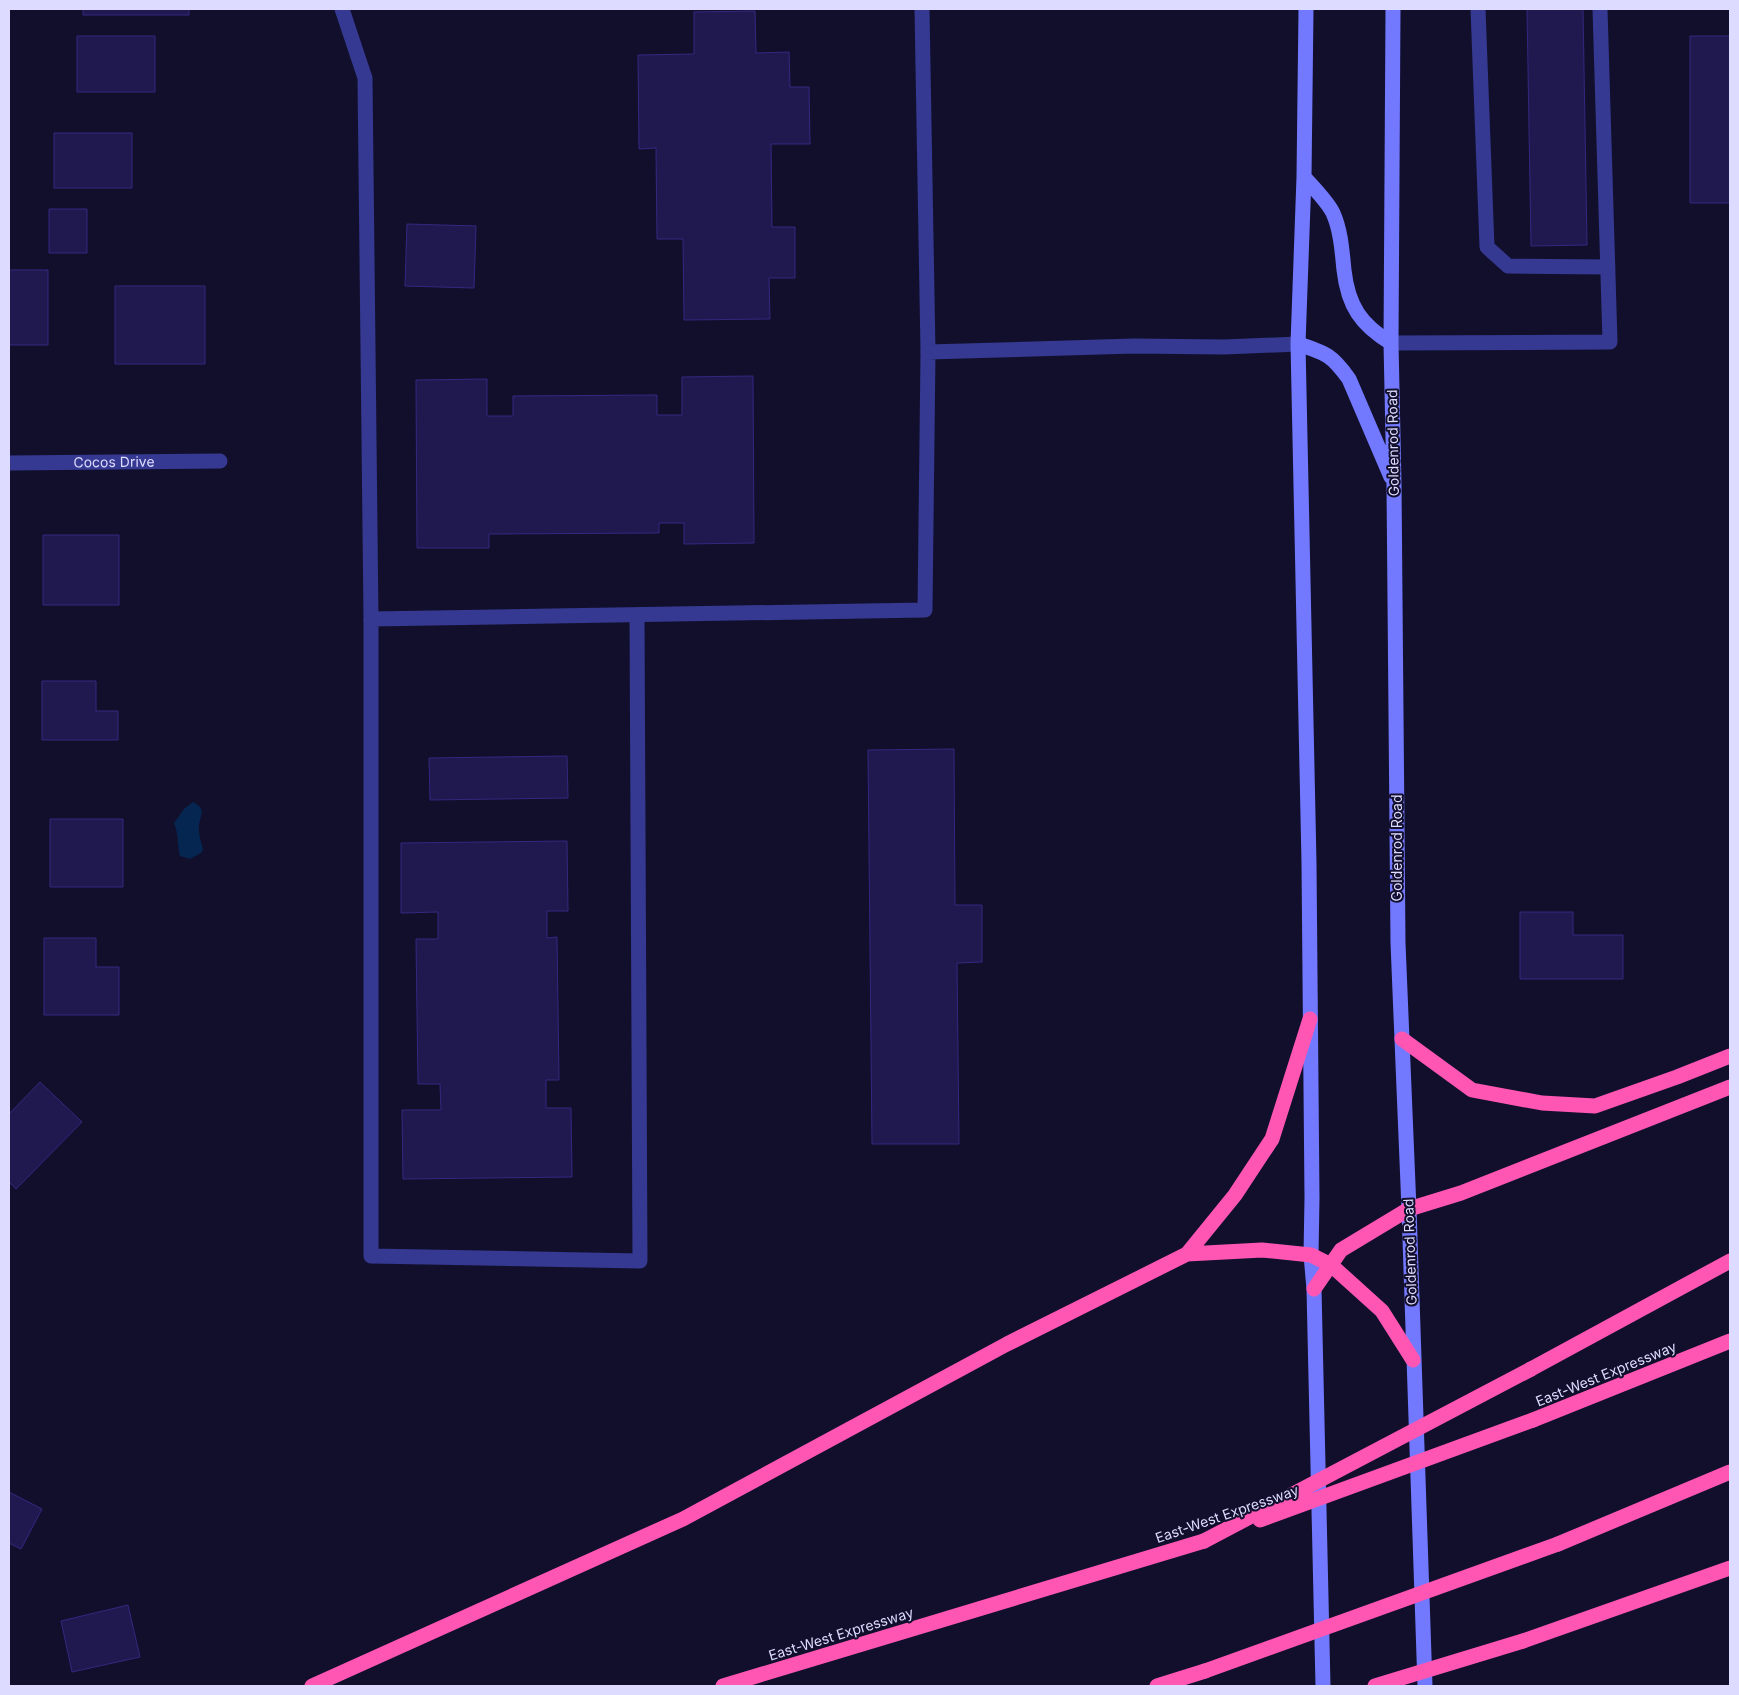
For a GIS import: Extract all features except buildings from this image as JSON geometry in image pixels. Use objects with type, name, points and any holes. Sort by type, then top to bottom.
[{"type":"highway","points":[[1187,1254],[1235,1194],[1272,1139],[1310,1019]]},
{"type":"highway","points":[[1402,1040],[1472,1090],[1542,1103],[1595,1106],[1730,1056]]},
{"type":"highway","points":[[1314,1290],[1341,1250],[1409,1209],[1461,1193],[1730,1087]]},
{"type":"highway","points":[[312,1686],[683,1519],[1008,1344],[1187,1254],[1262,1250],[1311,1255],[1331,1265],[1382,1310],[1413,1360]]},
{"type":"highway","points":[[1204,1541],[1531,1370],[1730,1262]]},
{"type":"highway","name":"East-West Expressway","points":[[723,1686],[1204,1541],[1533,1420],[1730,1341]]},
{"type":"highway","points":[[1158,1686],[1205,1671],[1558,1544],[1730,1472]]},
{"type":"highway","points":[[1375,1686],[1523,1641],[1730,1568]]},
{"type":"main road","points":[[1306,9],[1304,177],[1298,344],[1309,863],[1311,1255],[1314,1290],[1323,1686]]},
{"type":"main road","name":"Goldenrod Road","points":[[1393,9],[1392,343],[1398,943],[1425,1686]]},
{"type":"main road","points":[[1304,177],[1333,212],[1342,244],[1348,291],[1359,318],[1374,333],[1392,343]]},
{"type":"main road","points":[[1298,344],[1325,353],[1340,366],[1349,379],[1394,485]]},
{"type":"street","points":[[342,9],[365,78],[372,619],[372,1256],[640,1261],[637,614]]},
{"type":"street","points":[[372,619],[925,610],[928,352],[922,9]]},
{"type":"street","points":[[1478,9],[1487,247],[1508,266],[1608,267]]},
{"type":"street","points":[[1392,343],[1610,342],[1600,9]]},
{"type":"street","points":[[928,352],[1134,346],[1224,347],[1298,344]]},
{"type":"street","name":"Cocos Drive","points":[[9,463],[220,461]]},
{"type":"water","points":[[193,802],[202,811],[199,835],[203,850],[190,859],[180,856],[177,831],[174,823],[184,809]]}]
